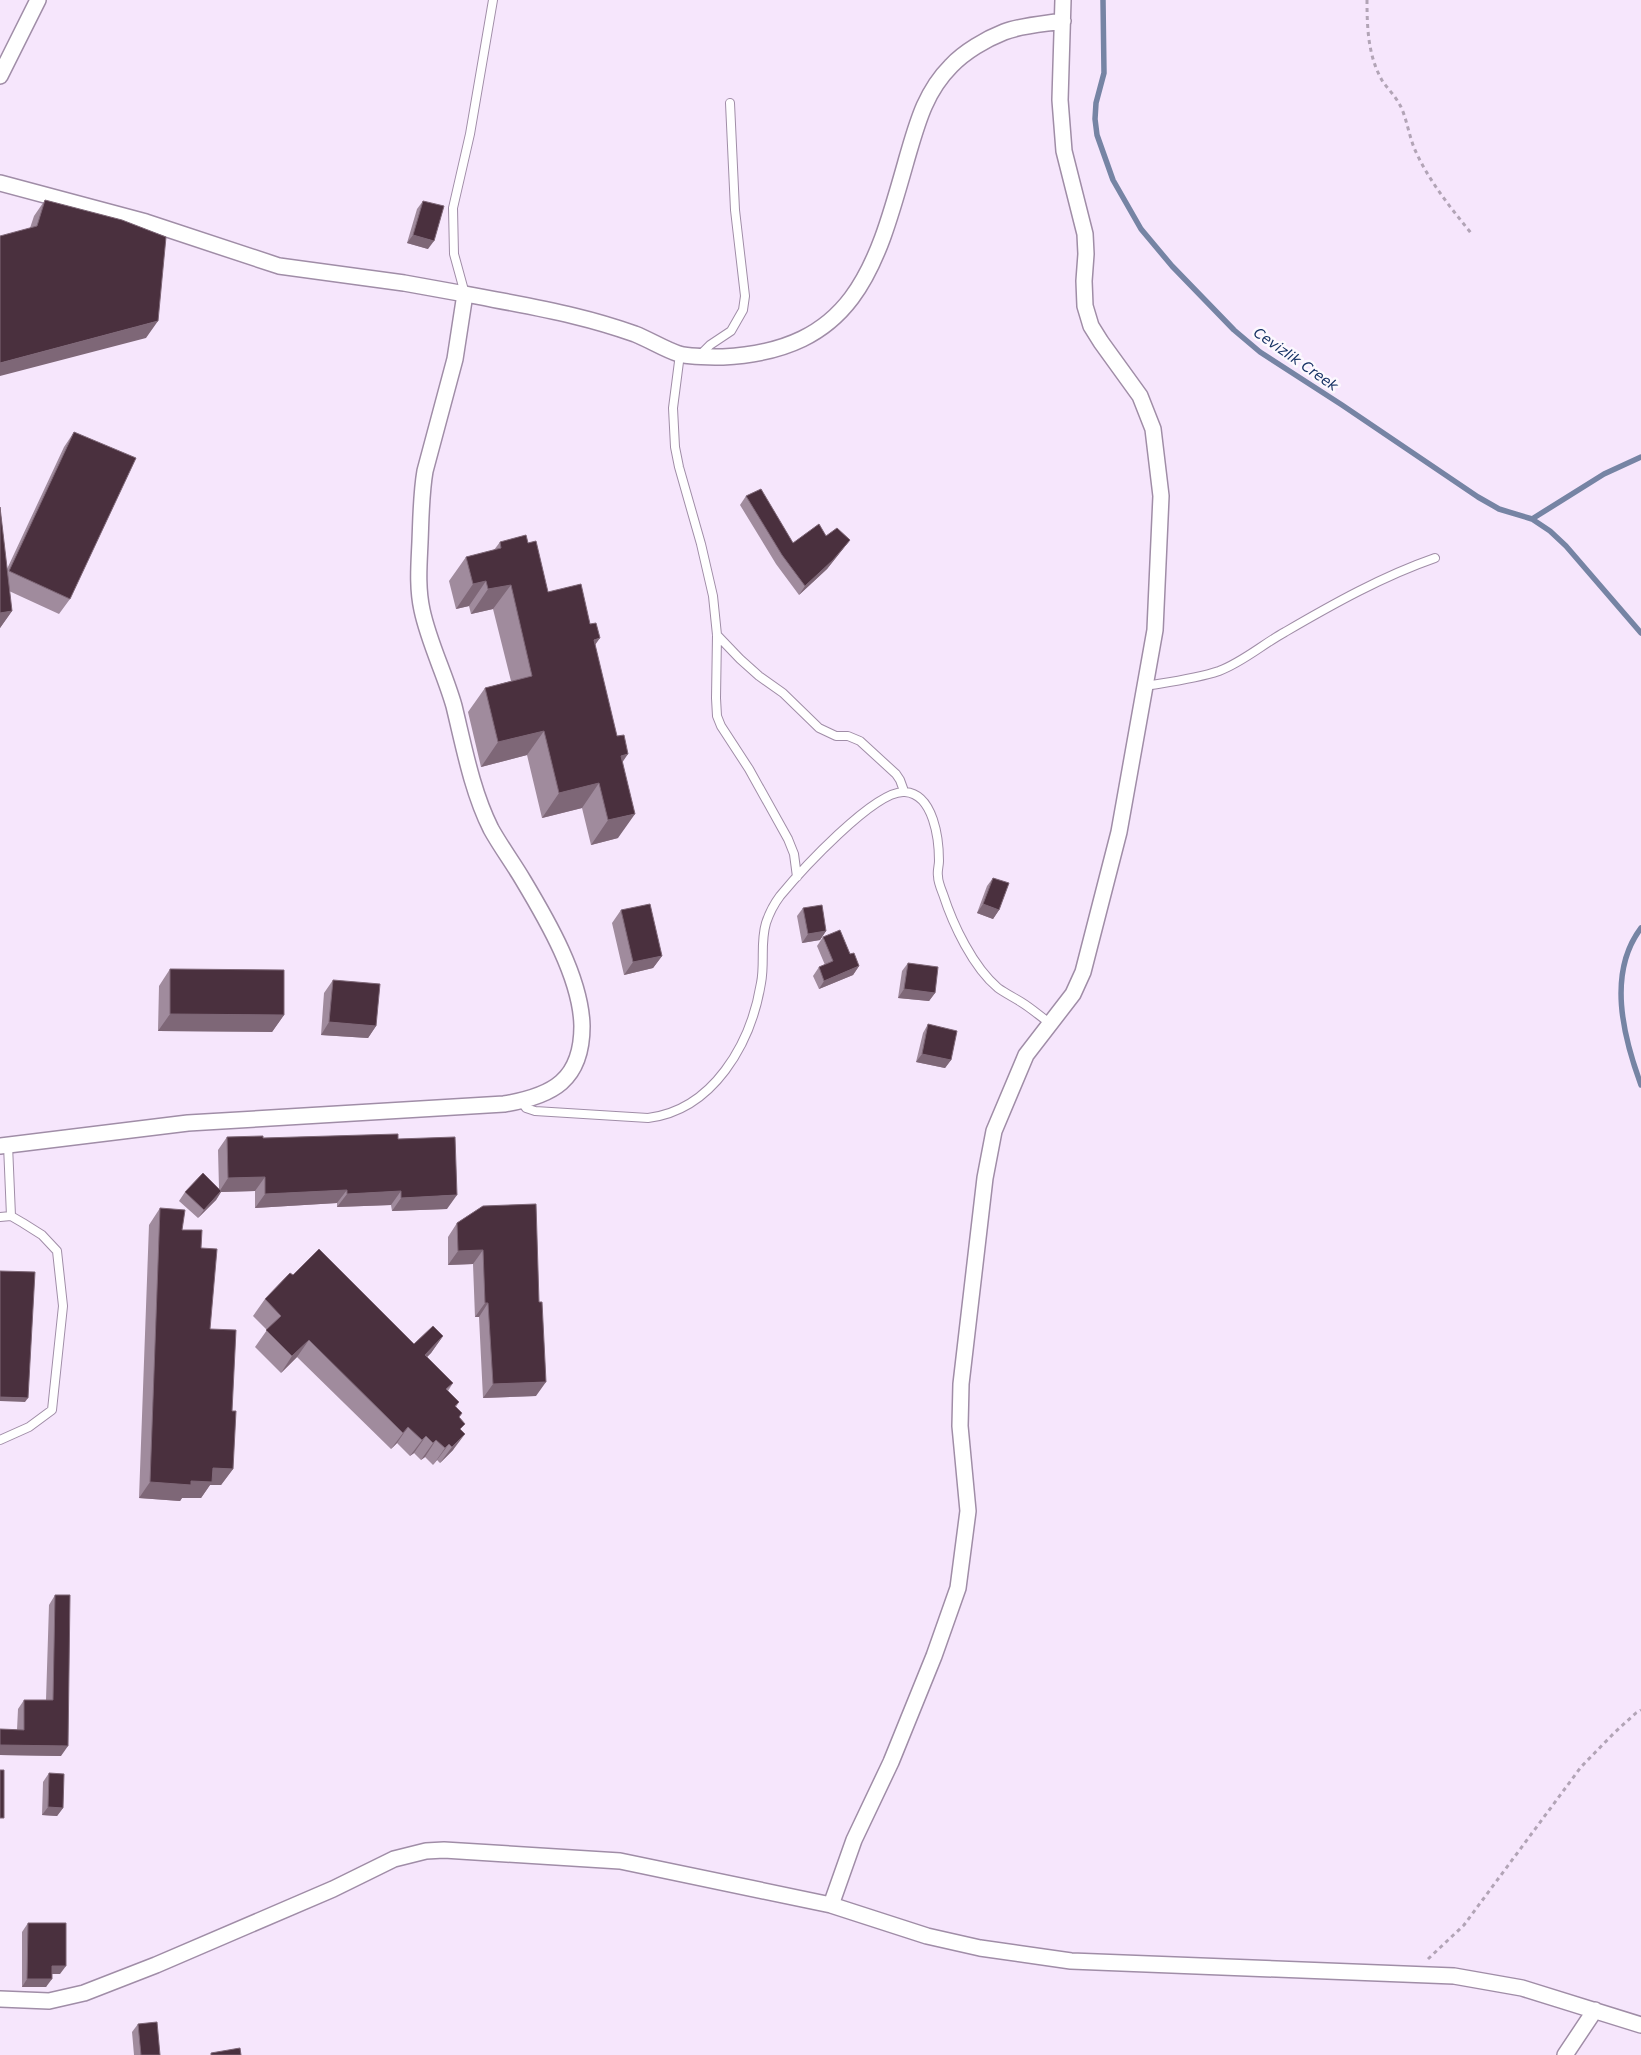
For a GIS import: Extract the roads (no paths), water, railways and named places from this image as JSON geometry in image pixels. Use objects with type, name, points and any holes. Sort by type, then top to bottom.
[{"type":"street","points":[[0,76],[38,0]]},
{"type":"street","points":[[831,1905],[854,1840],[891,1762],[934,1656],[958,1588],[968,1511],[959,1405],[985,1178],[994,1131],[1026,1055],[1051,1024],[1079,983],[1092,942],[1119,832],[1155,630],[1161,496],[1153,429],[1140,396],[1091,326],[1085,306],[1085,234],[1064,151],[1060,100],[1063,0]]},
{"type":"street","points":[[0,183],[146,222],[279,266],[404,283],[575,316],[636,335],[680,354],[722,357],[766,352],[807,337],[828,323],[847,305],[862,285],[877,255],[890,220],[919,115],[932,88],[951,65],[970,51],[1005,32],[1063,21]]},
{"type":"street","points":[[4,1146],[188,1123],[431,1110],[521,1101],[536,1098],[549,1092],[562,1082],[575,1062],[580,1050],[582,1026],[577,994],[556,940],[523,880],[500,844],[481,806],[449,688],[426,626],[419,597],[423,480],[455,359],[465,294]]},
{"type":"street","points":[[0,1999],[49,2001],[84,1994],[156,1965],[333,1888],[394,1859],[426,1851],[444,1850],[620,1861],[831,1905],[927,1936],[1028,1956],[1071,1961],[1410,1976],[1454,1976],[1522,1988],[1641,2024]]},
{"type":"street","points":[[1565,2055],[1595,2010]]},
{"type":"lane","points":[[465,294],[454,254],[453,208],[470,134],[493,0]]},
{"type":"lane","points":[[699,356],[710,345],[731,331],[743,310],[745,296],[735,210],[730,103]]},
{"type":"lane","points":[[680,354],[673,408],[675,447],[708,569],[717,635],[717,716],[721,726],[749,769],[788,839],[794,854],[798,877]]},
{"type":"lane","points":[[1144,686],[1196,677],[1228,667],[1291,629],[1378,582],[1403,569],[1435,558]]},
{"type":"lane","points":[[717,635],[740,659],[759,676],[783,693],[819,728],[836,736],[848,736],[860,741],[896,774],[904,791]]},
{"type":"lane","points":[[521,1101],[526,1108],[535,1111],[648,1118],[663,1116],[677,1111],[702,1095],[726,1069],[747,1033],[762,980],[763,937],[766,923],[780,897],[830,843],[862,813],[885,798],[904,791],[916,796],[928,809],[938,848],[938,876],[948,910],[966,945],[986,975],[997,986],[1051,1024]]},
{"type":"lane","points":[[4,1146],[11,1216]]},
{"type":"lane","points":[[0,1217],[11,1216],[42,1235],[57,1251],[63,1306],[52,1410],[29,1427],[0,1440]]},
{"type":"waterway","name":"Cevizlik Creek","points":[[1103,0],[1104,73],[1096,103],[1097,135],[1113,180],[1141,229],[1172,266],[1234,330],[1260,352],[1478,497],[1499,509],[1532,519],[1550,531],[1566,546],[1641,633]]},
{"type":"waterway","points":[[1532,519],[1604,474],[1641,457]]},
{"type":"waterway","name":"Cevizlik Creek","points":[[1641,928],[1630,946],[1624,965],[1621,985],[1624,1026],[1641,1085]]}]
